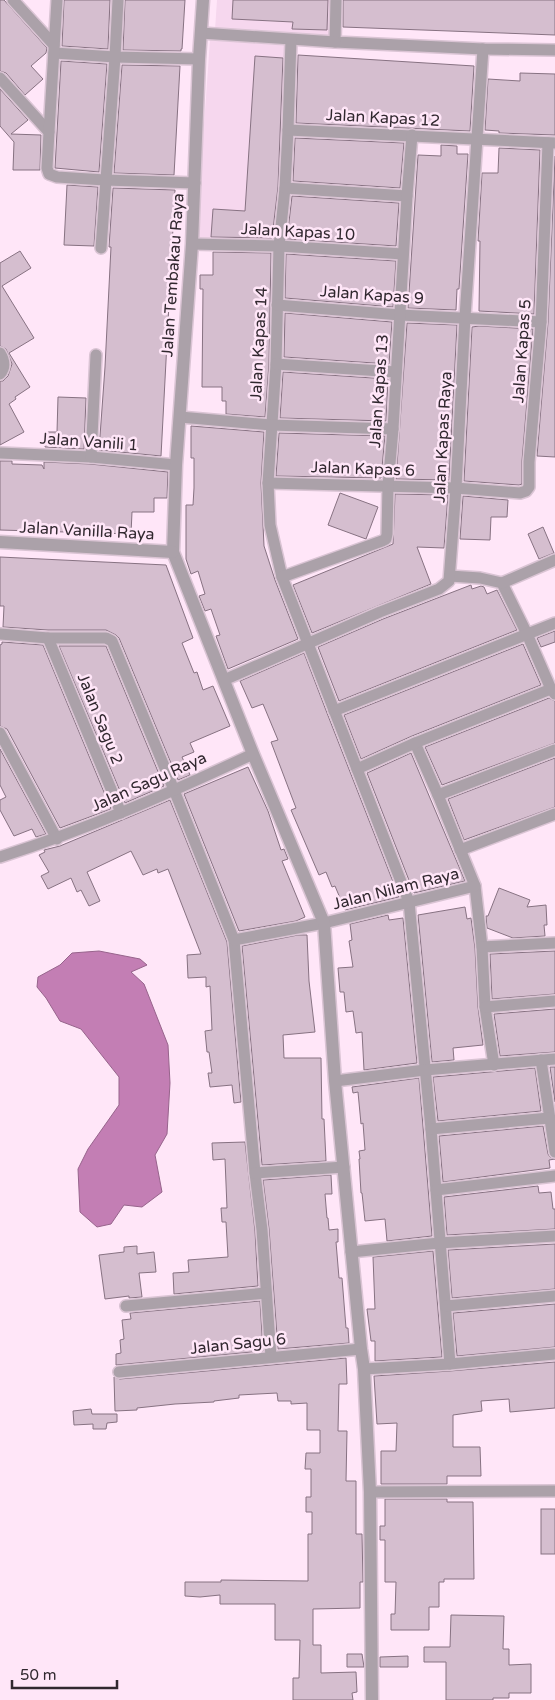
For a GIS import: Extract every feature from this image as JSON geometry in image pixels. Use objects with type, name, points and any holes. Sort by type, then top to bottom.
[{"type":"street","points":[[13,0],[54,49],[115,57],[199,59]]},
{"type":"street","points":[[57,0],[47,168],[49,174],[58,177],[105,180],[195,183]]},
{"type":"street","points":[[101,248],[118,0]]},
{"type":"street","name":"Jalan Tembakau Raya","points":[[173,552],[176,464],[192,244],[203,0]]},
{"type":"street","points":[[335,42],[336,0]]},
{"type":"street","points":[[201,33],[291,40],[482,49],[555,50]]},
{"type":"street","name":"Jalan Kapas 14","points":[[291,40],[285,188],[279,246],[276,364],[268,483],[270,524],[282,577],[409,902],[431,1129],[450,1364]]},
{"type":"street","name":"Jalan Kapas Raya","points":[[450,576],[482,49]]},
{"type":"street","points":[[0,78],[49,132]]},
{"type":"street","name":"Jalan Kapas 12","points":[[288,130],[551,143]]},
{"type":"street","name":"Jalan Kapas 13","points":[[282,577],[386,539],[412,135]]},
{"type":"street","name":"Jalan Kapas 5","points":[[456,488],[520,493],[529,488],[529,462],[541,322],[549,264],[551,143]]},
{"type":"street","points":[[285,188],[407,196]]},
{"type":"street","name":"Jalan Kapas 10","points":[[192,244],[279,246],[403,254]]},
{"type":"street","name":"Jalan Kapas 9","points":[[277,304],[400,315],[541,322]]},
{"type":"street","points":[[0,353],[5,364],[0,374]]},
{"type":"street","points":[[91,457],[96,355]]},
{"type":"street","points":[[276,364],[396,372]]},
{"type":"street","points":[[180,417],[271,425],[393,429]]},
{"type":"street","name":"Jalan Vanili 1","points":[[0,453],[91,457],[176,464]]},
{"type":"street","name":"Jalan Kapas 6","points":[[268,483],[456,488]]},
{"type":"street","name":"Jalan Vanilla Raya","points":[[0,542],[173,552]]},
{"type":"street","points":[[173,552],[253,754],[324,923],[351,1252],[364,1369],[370,1492],[372,1700]]},
{"type":"street","points":[[224,680],[380,612],[439,589],[445,586],[450,576],[480,578],[502,583],[555,560]]},
{"type":"street","points":[[357,770],[415,743],[553,692],[528,634],[502,583]]},
{"type":"street","points":[[334,711],[555,623]]},
{"type":"street","points":[[0,634],[48,638],[106,638],[112,641],[234,940],[254,1173],[262,1230],[271,1357]]},
{"type":"street","name":"Jalan Sagu 2","points":[[48,638],[121,814]]},
{"type":"street","points":[[0,733],[57,839]]},
{"type":"street","points":[[415,743],[475,886],[482,947],[485,1007],[494,1065]]},
{"type":"street","points":[[438,795],[555,750]]},
{"type":"street","name":"Jalan Sagu Raya","points":[[0,857],[57,839],[121,814],[253,754]]},
{"type":"street","points":[[460,850],[555,814]]},
{"type":"street","name":"Jalan Nilam Raya","points":[[234,940],[324,923],[475,886]]},
{"type":"street","points":[[482,947],[555,943]]},
{"type":"street","points":[[485,1007],[555,1000]]},
{"type":"street","points":[[336,1081],[425,1070],[555,1059]]},
{"type":"street","points":[[541,1060],[555,1152]]},
{"type":"street","points":[[431,1129],[549,1118]]},
{"type":"street","points":[[254,1173],[344,1167]]},
{"type":"street","points":[[436,1190],[555,1176]]},
{"type":"street","points":[[351,1252],[555,1236]]},
{"type":"street","points":[[126,1306],[266,1294]]},
{"type":"street","points":[[446,1306],[555,1296]]},
{"type":"street","name":"Jalan Sagu 6","points":[[119,1372],[361,1349]]},
{"type":"street","points":[[364,1369],[450,1364],[555,1354]]},
{"type":"street","points":[[370,1492],[555,1490]]},
{"type":"shaded area","points":[[217,0],[335,0],[333,39],[215,30]]},
{"type":"shaded area","points":[[210,40],[290,46],[276,244],[196,238]]},
{"type":"shaded area","points":[[99,951],[140,959],[147,965],[131,972],[144,984],[168,1045],[170,1083],[167,1134],[155,1155],[162,1192],[142,1207],[124,1205],[111,1224],[97,1227],[80,1212],[78,1169],[88,1149],[119,1105],[119,1077],[81,1029],[60,1021],[37,987],[38,977],[60,965],[72,953]]},
{"type":"building","points":[[0,0],[4,0],[47,48],[46,53],[31,66],[43,79],[25,95],[6,73],[0,71]]},
{"type":"building","points":[[64,0],[110,0],[108,49],[62,46]]},
{"type":"building","points":[[125,0],[185,0],[181,51],[123,50]]},
{"type":"building","points":[[233,0],[328,0],[327,30],[292,29],[293,22],[232,19]]},
{"type":"building","points":[[343,0],[555,0],[555,35],[343,27]]},
{"type":"building","points":[[298,55],[474,66],[470,131],[296,123]]},
{"type":"building","points":[[255,56],[283,58],[278,187],[272,238],[211,237],[213,209],[245,211]]},
{"type":"building","points":[[61,61],[107,64],[99,172],[55,168]]},
{"type":"building","points":[[122,65],[180,66],[174,175],[114,173]]},
{"type":"building","points":[[520,73],[555,74],[555,135],[499,133],[499,131],[485,130],[488,79],[520,81]]},
{"type":"building","points":[[0,89],[28,120],[11,134],[41,135],[40,170],[13,170],[14,142],[0,126]]},
{"type":"building","points":[[295,138],[404,143],[400,188],[293,181]]},
{"type":"building","points":[[441,145],[457,146],[457,154],[468,154],[456,310],[408,308],[418,155],[441,156]]},
{"type":"building","points":[[499,148],[540,150],[534,314],[479,311],[480,241],[478,241],[482,173],[498,173]]},
{"type":"building","points":[[555,156],[555,457],[537,456],[548,322]]},
{"type":"building","points":[[67,185],[98,187],[94,246],[64,245]]},
{"type":"building","points":[[113,188],[175,190],[161,456],[99,450],[105,367]]},
{"type":"building","points":[[292,196],[399,203],[396,246],[287,239]]},
{"type":"building","points":[[20,251],[31,268],[2,286],[34,338],[9,353],[30,387],[15,397],[16,399],[9,404],[24,432],[0,445],[0,381],[3,381],[8,376],[12,364],[6,349],[0,346],[0,263]]},
{"type":"building","points":[[213,252],[271,253],[269,364],[265,417],[226,414],[226,401],[222,401],[222,387],[202,387],[203,289],[200,289],[200,275],[213,275]]},
{"type":"building","points":[[286,254],[396,261],[393,307],[285,298]]},
{"type":"building","points":[[285,313],[392,322],[389,364],[284,357]]},
{"type":"building","points":[[407,323],[457,325],[449,480],[396,479]]},
{"type":"building","points":[[472,327],[533,329],[522,461],[522,484],[519,485],[464,481]]},
{"type":"building","points":[[283,372],[388,379],[386,421],[280,418]]},
{"type":"building","points":[[58,397],[86,398],[84,449],[45,447],[45,432],[57,432]]},
{"type":"building","points":[[191,426],[264,432],[261,483],[264,546],[298,639],[228,669],[216,636],[220,635],[211,609],[205,611],[199,596],[205,594],[198,571],[191,574],[186,559],[186,505],[193,505],[194,488],[194,458],[191,458]]},
{"type":"building","points":[[279,433],[385,436],[381,478],[276,476]]},
{"type":"building","points":[[0,461],[12,461],[12,464],[42,465],[44,469],[44,462],[90,464],[168,472],[167,498],[154,498],[154,512],[132,512],[131,534],[0,530]]},
{"type":"building","points":[[340,493],[378,507],[366,539],[328,525]]},
{"type":"building","points":[[395,494],[448,495],[444,548],[417,547],[431,584],[312,633],[293,585],[393,544]]},
{"type":"building","points":[[463,496],[508,500],[507,517],[491,517],[490,540],[460,539]]},
{"type":"building","points":[[543,527],[554,553],[539,559],[528,534]]},
{"type":"building","points":[[0,557],[166,565],[193,638],[182,643],[194,673],[197,672],[203,690],[213,686],[230,726],[190,743],[194,752],[182,757],[190,775],[178,780],[119,638],[116,635],[106,630],[48,630],[3,627],[4,606],[0,606]]},
{"type":"building","points":[[471,585],[472,589],[484,587],[487,594],[497,590],[517,630],[339,701],[318,647],[383,619]]},
{"type":"building","points":[[555,631],[555,642],[541,647],[537,638]]},
{"type":"building","points":[[2,642],[43,645],[111,809],[60,828],[7,729],[0,726],[0,645]]},
{"type":"building","points":[[523,644],[541,685],[412,736],[361,759],[344,715]]},
{"type":"building","points":[[59,646],[106,646],[164,786],[125,803]]},
{"type":"building","points":[[304,653],[399,897],[345,910],[335,886],[332,887],[326,872],[319,875],[291,810],[296,808],[271,742],[278,740],[263,704],[252,708],[240,681]]},
{"type":"building","points":[[549,698],[555,701],[555,743],[442,785],[425,747]]},
{"type":"building","points":[[0,749],[46,834],[36,837],[32,829],[14,836],[0,810],[0,800],[6,797],[0,785]]},
{"type":"building","points":[[411,753],[465,881],[414,893],[367,773]]},
{"type":"building","points":[[555,758],[555,807],[464,840],[448,799]]},
{"type":"building","points":[[248,767],[268,811],[281,850],[284,849],[288,859],[282,861],[305,917],[296,921],[239,931],[184,794]]},
{"type":"building","points":[[170,800],[227,942],[241,1102],[234,1103],[232,1085],[210,1087],[208,1073],[212,1073],[205,1031],[212,1030],[210,986],[206,987],[206,977],[188,978],[187,955],[201,954],[168,869],[158,873],[157,869],[143,875],[131,851],[87,872],[100,901],[89,906],[81,890],[77,892],[71,878],[48,889],[41,876],[49,872],[39,855],[45,852],[44,850],[60,846]]},
{"type":"building","points":[[499,888],[530,900],[527,907],[546,905],[547,925],[544,925],[545,936],[513,938],[487,928],[486,916],[488,916]]},
{"type":"building","points":[[465,907],[467,919],[471,918],[475,948],[478,1007],[483,1045],[453,1048],[454,1060],[432,1062],[418,915]]},
{"type":"building","points":[[388,915],[389,920],[403,918],[417,1063],[364,1070],[362,1032],[356,1033],[353,1011],[346,1012],[344,992],[340,992],[338,968],[353,967],[349,941],[352,940],[350,924]]},
{"type":"building","points":[[298,935],[307,935],[309,981],[315,1032],[283,1035],[284,1058],[321,1058],[322,1119],[324,1119],[326,1161],[262,1165],[242,946]]},
{"type":"building","points":[[555,951],[555,994],[492,999],[490,954]]},
{"type":"building","points":[[555,1009],[555,1052],[500,1056],[494,1014]]},
{"type":"building","points":[[550,1067],[555,1067],[555,1102]]},
{"type":"building","points":[[535,1068],[541,1111],[438,1121],[433,1077]]},
{"type":"building","points":[[419,1078],[432,1236],[387,1241],[385,1219],[365,1221],[359,1159],[359,1151],[365,1150],[363,1123],[361,1124],[358,1092],[353,1093],[352,1087]]},
{"type":"building","points":[[543,1126],[548,1154],[555,1159],[549,1160],[550,1168],[443,1182],[439,1136]]},
{"type":"building","points":[[245,1142],[255,1231],[258,1286],[174,1294],[173,1273],[189,1272],[188,1260],[228,1257],[226,1222],[222,1222],[221,1208],[227,1208],[225,1159],[213,1160],[212,1143]]},
{"type":"building","points":[[331,1175],[332,1194],[325,1194],[327,1218],[329,1230],[338,1229],[338,1242],[336,1242],[339,1278],[342,1278],[349,1343],[278,1349],[269,1229],[263,1180]]},
{"type":"building","points":[[538,1186],[539,1193],[551,1192],[553,1209],[555,1209],[555,1229],[447,1235],[444,1197]]},
{"type":"building","points":[[555,1244],[555,1289],[452,1298],[448,1250]]},
{"type":"building","points":[[137,1246],[137,1254],[154,1252],[156,1272],[139,1273],[142,1297],[129,1298],[129,1296],[105,1299],[99,1255],[124,1252],[124,1247]]},
{"type":"building","points":[[433,1251],[442,1357],[375,1361],[375,1341],[371,1341],[367,1309],[375,1309],[373,1257]]},
{"type":"building","points":[[260,1301],[263,1351],[116,1365],[116,1354],[121,1353],[120,1340],[124,1339],[122,1320],[131,1319],[130,1313]]},
{"type":"building","points":[[555,1304],[555,1347],[457,1356],[453,1313]]},
{"type":"building","points":[[346,1358],[347,1384],[339,1384],[338,1431],[347,1431],[346,1481],[356,1481],[356,1534],[362,1534],[363,1582],[360,1582],[360,1608],[313,1609],[313,1645],[321,1645],[321,1673],[356,1672],[357,1692],[352,1693],[353,1700],[293,1700],[293,1678],[299,1678],[300,1640],[275,1640],[275,1604],[220,1604],[220,1595],[185,1596],[185,1582],[221,1582],[221,1580],[308,1581],[308,1534],[312,1534],[312,1512],[306,1512],[306,1497],[311,1497],[311,1469],[305,1469],[306,1453],[320,1453],[320,1430],[307,1430],[307,1403],[291,1404],[291,1401],[278,1401],[277,1393],[239,1395],[239,1398],[214,1402],[175,1404],[137,1408],[137,1410],[115,1411],[114,1377],[120,1379]]},
{"type":"building","points":[[555,1362],[555,1408],[510,1412],[509,1399],[481,1401],[482,1411],[453,1415],[453,1447],[480,1447],[481,1476],[447,1476],[447,1484],[381,1484],[381,1451],[396,1451],[397,1423],[377,1424],[374,1376]]},
{"type":"building","points":[[91,1409],[92,1414],[117,1414],[117,1422],[107,1423],[106,1429],[93,1429],[93,1424],[74,1425],[73,1411]]},
{"type":"building","points":[[385,1499],[447,1499],[447,1502],[473,1502],[474,1579],[444,1579],[444,1582],[439,1582],[439,1607],[429,1607],[429,1630],[391,1630],[391,1614],[395,1614],[396,1582],[385,1582],[385,1540],[380,1540],[380,1526],[385,1526]]},
{"type":"building","points":[[541,1509],[555,1509],[555,1554],[541,1554]]},
{"type":"building","points":[[451,1615],[504,1616],[503,1649],[509,1649],[509,1665],[531,1664],[531,1693],[509,1693],[509,1698],[493,1698],[493,1700],[446,1700],[446,1662],[424,1662],[424,1647],[450,1647]]},
{"type":"building","points":[[347,1654],[362,1654],[364,1667],[347,1667]]},
{"type":"building","points":[[408,1656],[408,1667],[380,1667],[380,1657]]}]
